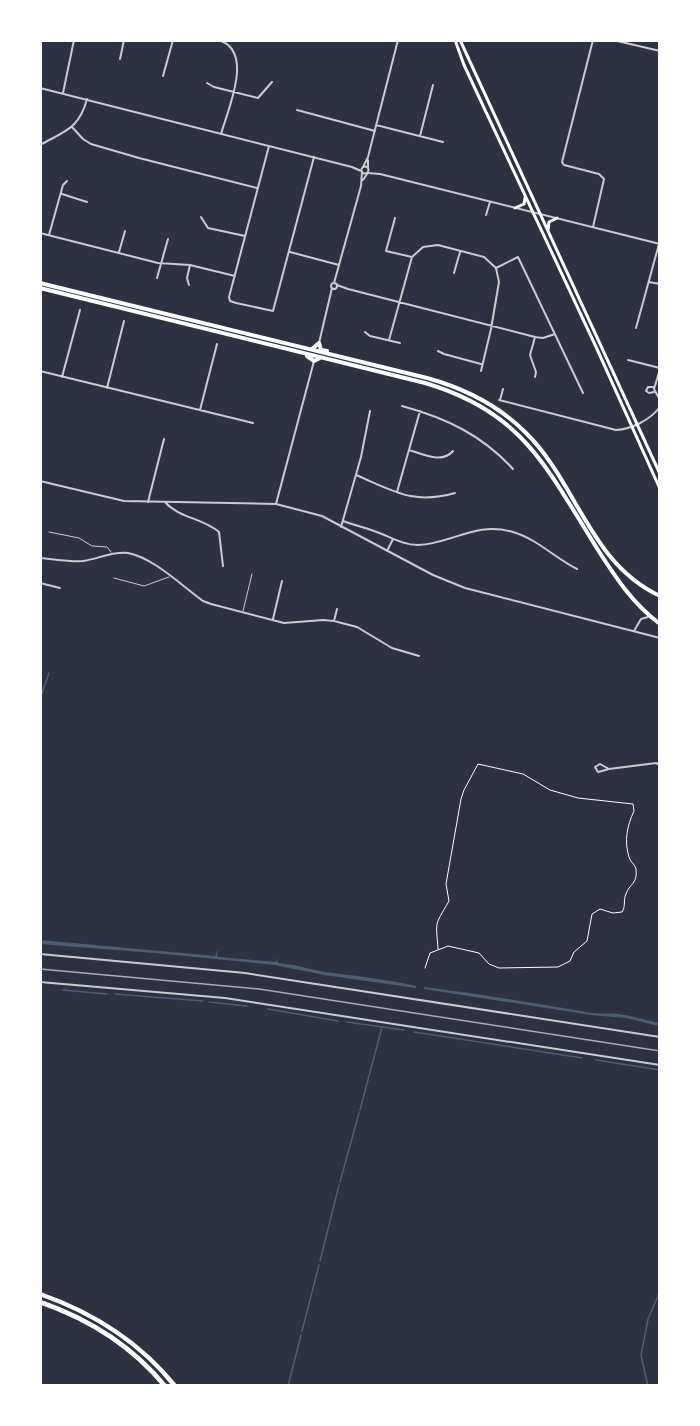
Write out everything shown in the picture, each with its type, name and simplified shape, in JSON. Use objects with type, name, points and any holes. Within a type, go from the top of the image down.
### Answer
[{"type":"highway","points":[[40,283],[452,386],[476,396],[502,413],[526,433],[542,452],[610,557],[627,575],[660,596]]},
{"type":"highway","points":[[40,288],[447,389],[473,401],[500,418],[534,451],[622,586],[660,624]]},
{"type":"highway","points":[[310,350],[319,343],[323,351],[357,359],[367,364]]},
{"type":"highway","points":[[268,344],[272,348],[311,357],[314,361],[321,357]]},
{"type":"highway","points":[[40,1294],[78,1309],[113,1328],[151,1359],[175,1386]]},
{"type":"highway","points":[[40,1302],[75,1316],[117,1340],[147,1365],[165,1386]]},
{"type":"main road","points":[[455,40],[464,65],[524,193],[660,474]]},
{"type":"main road","points":[[460,40],[635,425],[660,489]]},
{"type":"main road","points":[[515,208],[524,204],[524,193]]},
{"type":"main road","points":[[548,232],[549,222],[557,218]]},
{"type":"street","points":[[63,93],[74,40]]},
{"type":"street","points":[[120,59],[124,40]]},
{"type":"street","points":[[164,76],[173,40]]},
{"type":"street","points":[[218,40],[234,52],[238,66],[221,134]]},
{"type":"street","points":[[319,343],[361,183],[362,169],[368,157],[398,40]]},
{"type":"street","points":[[592,227],[604,182],[603,177],[562,165],[561,162],[593,40]]},
{"type":"street","points":[[613,40],[660,51]]},
{"type":"street","points":[[207,83],[232,93],[258,98],[272,82]]},
{"type":"street","points":[[420,136],[433,85]]},
{"type":"street","points":[[40,88],[659,244],[636,328]]},
{"type":"street","points":[[40,145],[72,127],[81,118],[87,99]]},
{"type":"street","points":[[297,110],[375,131]]},
{"type":"street","points":[[376,125],[443,142]]},
{"type":"street","points":[[72,127],[82,139],[92,144],[257,188]]},
{"type":"street","points":[[269,146],[244,237],[229,297],[230,301],[273,311],[314,157]]},
{"type":"street","points":[[361,183],[368,171],[368,157]]},
{"type":"street","points":[[362,169],[368,171]]},
{"type":"street","points":[[49,235],[63,185],[67,181]]},
{"type":"street","points":[[61,194],[87,202]]},
{"type":"street","points":[[486,215],[490,202]]},
{"type":"street","points":[[201,217],[208,228],[244,237]]},
{"type":"street","points":[[395,218],[387,251],[412,257]]},
{"type":"street","points":[[119,252],[125,231]]},
{"type":"street","points":[[40,232],[162,263],[190,265],[235,276]]},
{"type":"street","points":[[157,278],[168,239]]},
{"type":"street","points":[[389,340],[412,257],[423,247],[438,245],[483,257],[496,268],[499,282],[481,371]]},
{"type":"street","points":[[454,273],[460,251]]},
{"type":"street","points":[[289,252],[339,265]]},
{"type":"street","points":[[496,268],[518,257],[583,393]]},
{"type":"street","points":[[189,285],[187,278],[190,265]]},
{"type":"street","points":[[649,282],[660,284]]},
{"type":"street","points":[[335,286],[535,337],[543,338],[555,334]]},
{"type":"street","points":[[62,377],[80,310]]},
{"type":"street","points":[[107,388],[124,321]]},
{"type":"street","points":[[365,332],[370,336],[400,343]]},
{"type":"street","points":[[535,337],[530,355],[536,373],[535,377]]},
{"type":"street","points":[[200,410],[217,344]]},
{"type":"street","points":[[438,351],[482,364]]},
{"type":"street","points":[[628,360],[660,369],[654,387],[654,392],[660,400]]},
{"type":"street","points":[[276,504],[314,361]]},
{"type":"street","points":[[40,371],[253,423]]},
{"type":"street","points":[[654,387],[647,388],[646,391],[654,392]]},
{"type":"street","points":[[503,389],[500,400],[616,430],[635,425],[652,416],[660,406]]},
{"type":"street","points":[[402,406],[455,424],[473,434],[513,469]]},
{"type":"street","points":[[341,527],[356,476],[370,411]]},
{"type":"street","points":[[397,492],[420,411]]},
{"type":"street","points":[[148,502],[164,439]]},
{"type":"street","points":[[409,450],[441,458],[448,457],[453,452]]},
{"type":"street","points":[[356,476],[422,499],[455,493]]},
{"type":"street","points":[[40,482],[124,501],[276,504],[311,512],[433,575],[465,588],[660,638]]},
{"type":"street","points":[[165,502],[172,510],[206,522],[219,532],[223,567]]},
{"type":"street","points":[[343,521],[416,545],[432,543],[477,529],[500,529],[525,537],[577,569]]},
{"type":"street","points":[[387,551],[393,539]]},
{"type":"street","points":[[40,558],[81,561],[112,553],[137,555],[203,601],[294,623],[334,621],[357,627],[392,648],[419,656]]},
{"type":"street","points":[[273,619],[282,581]]},
{"type":"street","points":[[40,583],[60,588]]},
{"type":"street","points":[[334,621],[337,609]]},
{"type":"street","points":[[634,631],[644,618],[650,616]]},
{"type":"street","points":[[609,770],[656,763],[660,765]]},
{"type":"street","points":[[40,954],[245,973],[660,1037]]},
{"type":"street","points":[[40,982],[225,998],[660,1065]]},
{"type":"lane","points":[[49,532],[79,538],[92,546],[107,547],[112,553]]},
{"type":"lane","points":[[242,612],[252,573]]},
{"type":"lane","points":[[114,578],[144,586],[166,580],[170,576]]},
{"type":"path","points":[[425,968],[429,955],[447,946],[477,952],[496,968],[558,967],[570,961],[574,952],[585,945],[592,914],[600,909],[621,913],[625,905],[624,897],[627,890],[633,886],[636,871],[629,859],[626,839],[633,804],[578,798],[550,790],[523,774],[478,764],[463,793],[447,891],[448,903],[436,925],[438,949]]},
{"type":"water","points":[[40,940],[215,956],[218,949],[217,956],[219,957],[276,962],[277,958],[278,963],[395,982],[416,986],[416,988],[324,975],[275,965],[41,944]]},
{"type":"water","points":[[424,987],[592,1013],[619,1014],[659,1023],[659,1026],[626,1018],[591,1015],[424,989]]},
{"type":"waterway","points":[[40,699],[49,673]]},
{"type":"waterway","points":[[63,990],[107,994]]},
{"type":"waterway","points":[[115,994],[203,1001]]},
{"type":"waterway","points":[[209,1002],[247,1006]]},
{"type":"waterway","points":[[268,1009],[338,1021]]},
{"type":"waterway","points":[[347,1022],[404,1030]]},
{"type":"waterway","points":[[360,1110],[382,1027]]},
{"type":"waterway","points":[[414,1032],[582,1058]]},
{"type":"waterway","points":[[596,1060],[660,1070]]},
{"type":"waterway","points":[[340,1182],[359,1113]]},
{"type":"waterway","points":[[320,1261],[339,1185]]},
{"type":"waterway","points":[[302,1331],[319,1265]]},
{"type":"waterway","points":[[648,1386],[641,1355],[648,1319],[660,1291]]},
{"type":"waterway","points":[[288,1386],[301,1335]]},
{"type":"railway","points":[[40,969],[259,989],[660,1051]]}]
